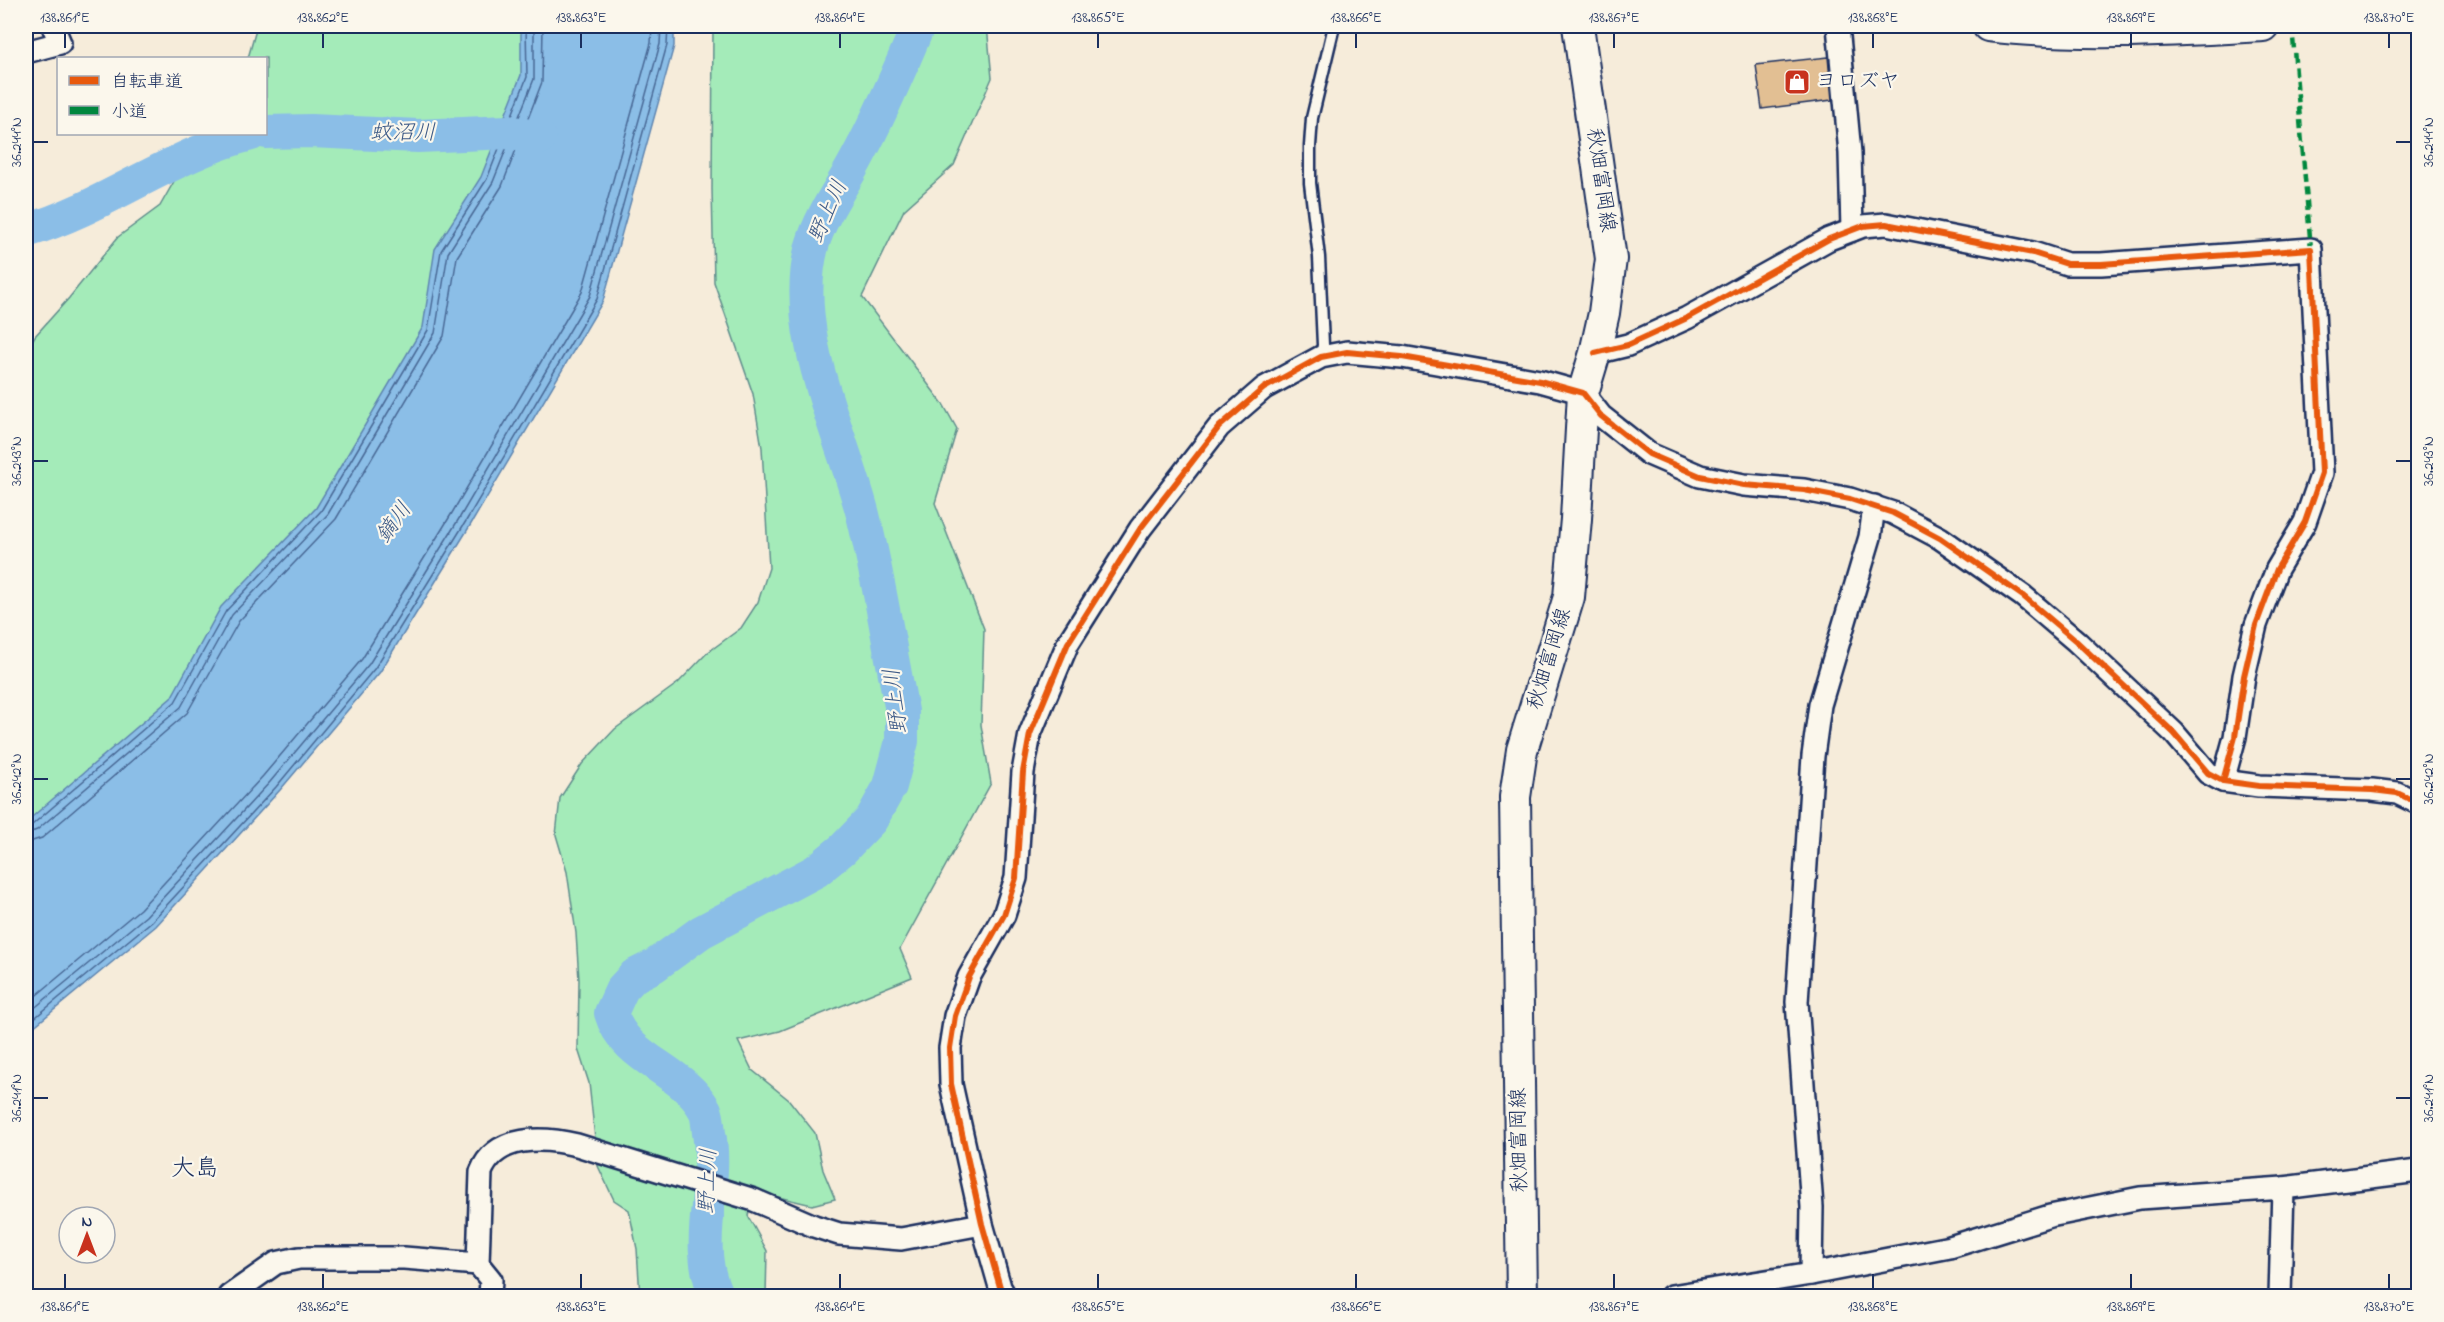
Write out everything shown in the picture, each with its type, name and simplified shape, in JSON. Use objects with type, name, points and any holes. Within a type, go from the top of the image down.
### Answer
[{"type":"main road","name":"秋畑富岡線","points":[[1522,1296],[1515,797],[1522,750],[1569,597],[1583,393],[1595,353],[1611,259],[1578,26]]},
{"type":"main road","points":[[1988,26],[2086,32],[2263,26]]},
{"type":"street","points":[[26,52],[60,43],[53,26]]},
{"type":"street","points":[[1838,26],[1850,153],[1852,230]]},
{"type":"street","points":[[1595,353],[1628,345],[1687,318],[1829,239],[1863,226],[1886,224],[2033,253],[2067,264],[2101,264],[2311,249],[2322,473],[2305,522],[2277,569],[2256,625],[2244,676],[2235,737],[2223,781]]},
{"type":"street","points":[[1005,1296],[1000,1287],[982,1224],[951,1084],[950,1048],[955,1016],[969,977],[1004,915],[1016,878],[1025,762],[1030,734],[1068,643],[1140,529],[1219,427],[1264,388],[1322,357],[1347,351],[1402,357],[1540,381],[1583,393],[1601,416],[1649,454],[1700,476],[1744,485],[1804,490],[1874,506],[1893,513],[1940,538],[2023,596],[2076,641],[2174,733],[2208,773],[2223,781],[2259,786],[2397,793],[2418,803]]},
{"type":"street","points":[[1811,1274],[1812,1208],[1797,1002],[1813,756],[1820,705],[1870,537],[1874,506]]},
{"type":"street","points":[[490,1296],[491,1280],[478,1264],[481,1172],[490,1156],[514,1143],[533,1140],[553,1140],[595,1151],[754,1200],[814,1226],[839,1234],[901,1239],[982,1224]]},
{"type":"street","points":[[1671,1296],[1811,1274],[1950,1247],[2050,1216],[2140,1198],[2283,1188],[2418,1171]]},
{"type":"street","points":[[2280,1296],[2283,1188]]},
{"type":"street","points":[[229,1296],[276,1263],[299,1258],[404,1258],[478,1264]]},
{"type":"lane","points":[[1322,357],[1319,256],[1310,183],[1310,146],[1312,118],[1335,26]]},
{"type":"green space","points":[[257,26],[613,26],[529,184],[26,969],[26,352],[35,336],[118,237],[160,206],[200,135],[267,135],[267,57],[248,57]]},
{"type":"green space","points":[[713,26],[987,26],[992,78],[954,165],[904,210],[862,297],[943,404],[957,429],[935,503],[984,629],[981,725],[991,783],[900,949],[912,977],[780,1031],[738,1041],[752,1070],[789,1100],[815,1133],[823,1170],[835,1199],[812,1205],[753,1191],[748,1216],[767,1251],[766,1296],[640,1296],[637,1249],[629,1210],[614,1200],[598,1166],[589,1083],[578,1049],[579,980],[576,933],[567,872],[556,835],[560,798],[582,764],[615,729],[678,683],[707,653],[741,628],[758,602],[769,568],[762,448],[753,394],[714,282]]},
{"type":"water","name":"鏑川","points":[[521,26],[674,26],[674,46],[603,301],[380,672],[280,790],[156,926],[26,1033],[26,822],[171,698],[221,607],[316,508],[423,327],[435,249],[481,177],[521,75]]},
{"type":"building","name":"ヨロズヤ","points":[[1828,57],[1832,100],[1762,109],[1756,65]]},
{"type":"waterway","name":"野上川","points":[[717,1296],[706,1257],[711,1153],[705,1110],[683,1084],[628,1042],[618,1029],[611,1013],[622,989],[634,976],[654,966],[701,932],[816,871],[843,849],[871,820],[890,786],[902,741],[902,711],[869,539],[812,347],[807,313],[807,279],[812,246],[820,224],[872,129],[918,26]]},
{"type":"waterway","name":"蚊沼川","points":[[267,132],[311,131],[418,136],[508,132],[540,138]]},
{"type":"waterway","name":"蚊沼川","points":[[26,231],[83,209],[193,154],[248,135]]},
{"type":"marked path","points":[[2292,26],[2311,249]]},
{"type":"cycle path","points":[[1595,353],[1628,345],[1687,318],[1829,239],[1863,226],[1886,224],[2033,253],[2067,264],[2101,264],[2311,249],[2322,473],[2305,522],[2277,569],[2256,625],[2244,676],[2235,737],[2223,781]]},
{"type":"cycle path","points":[[1005,1296],[1000,1287],[982,1224],[951,1084],[950,1048],[955,1016],[969,977],[1004,915],[1016,878],[1023,772],[1030,734],[1068,643],[1140,529],[1219,427],[1264,388],[1321,357],[1347,352],[1402,357],[1540,381],[1583,393],[1601,416],[1649,454],[1700,476],[1744,485],[1804,490],[1850,499],[1893,513],[1940,538],[2023,596],[2076,641],[2174,733],[2208,773],[2223,781],[2259,786],[2397,793],[2418,803]]},
{"type":"place","name":"ヨロズヤ","points":[[1797,82]]},
{"type":"district","name":"大島","points":[[195,1169]]}]
